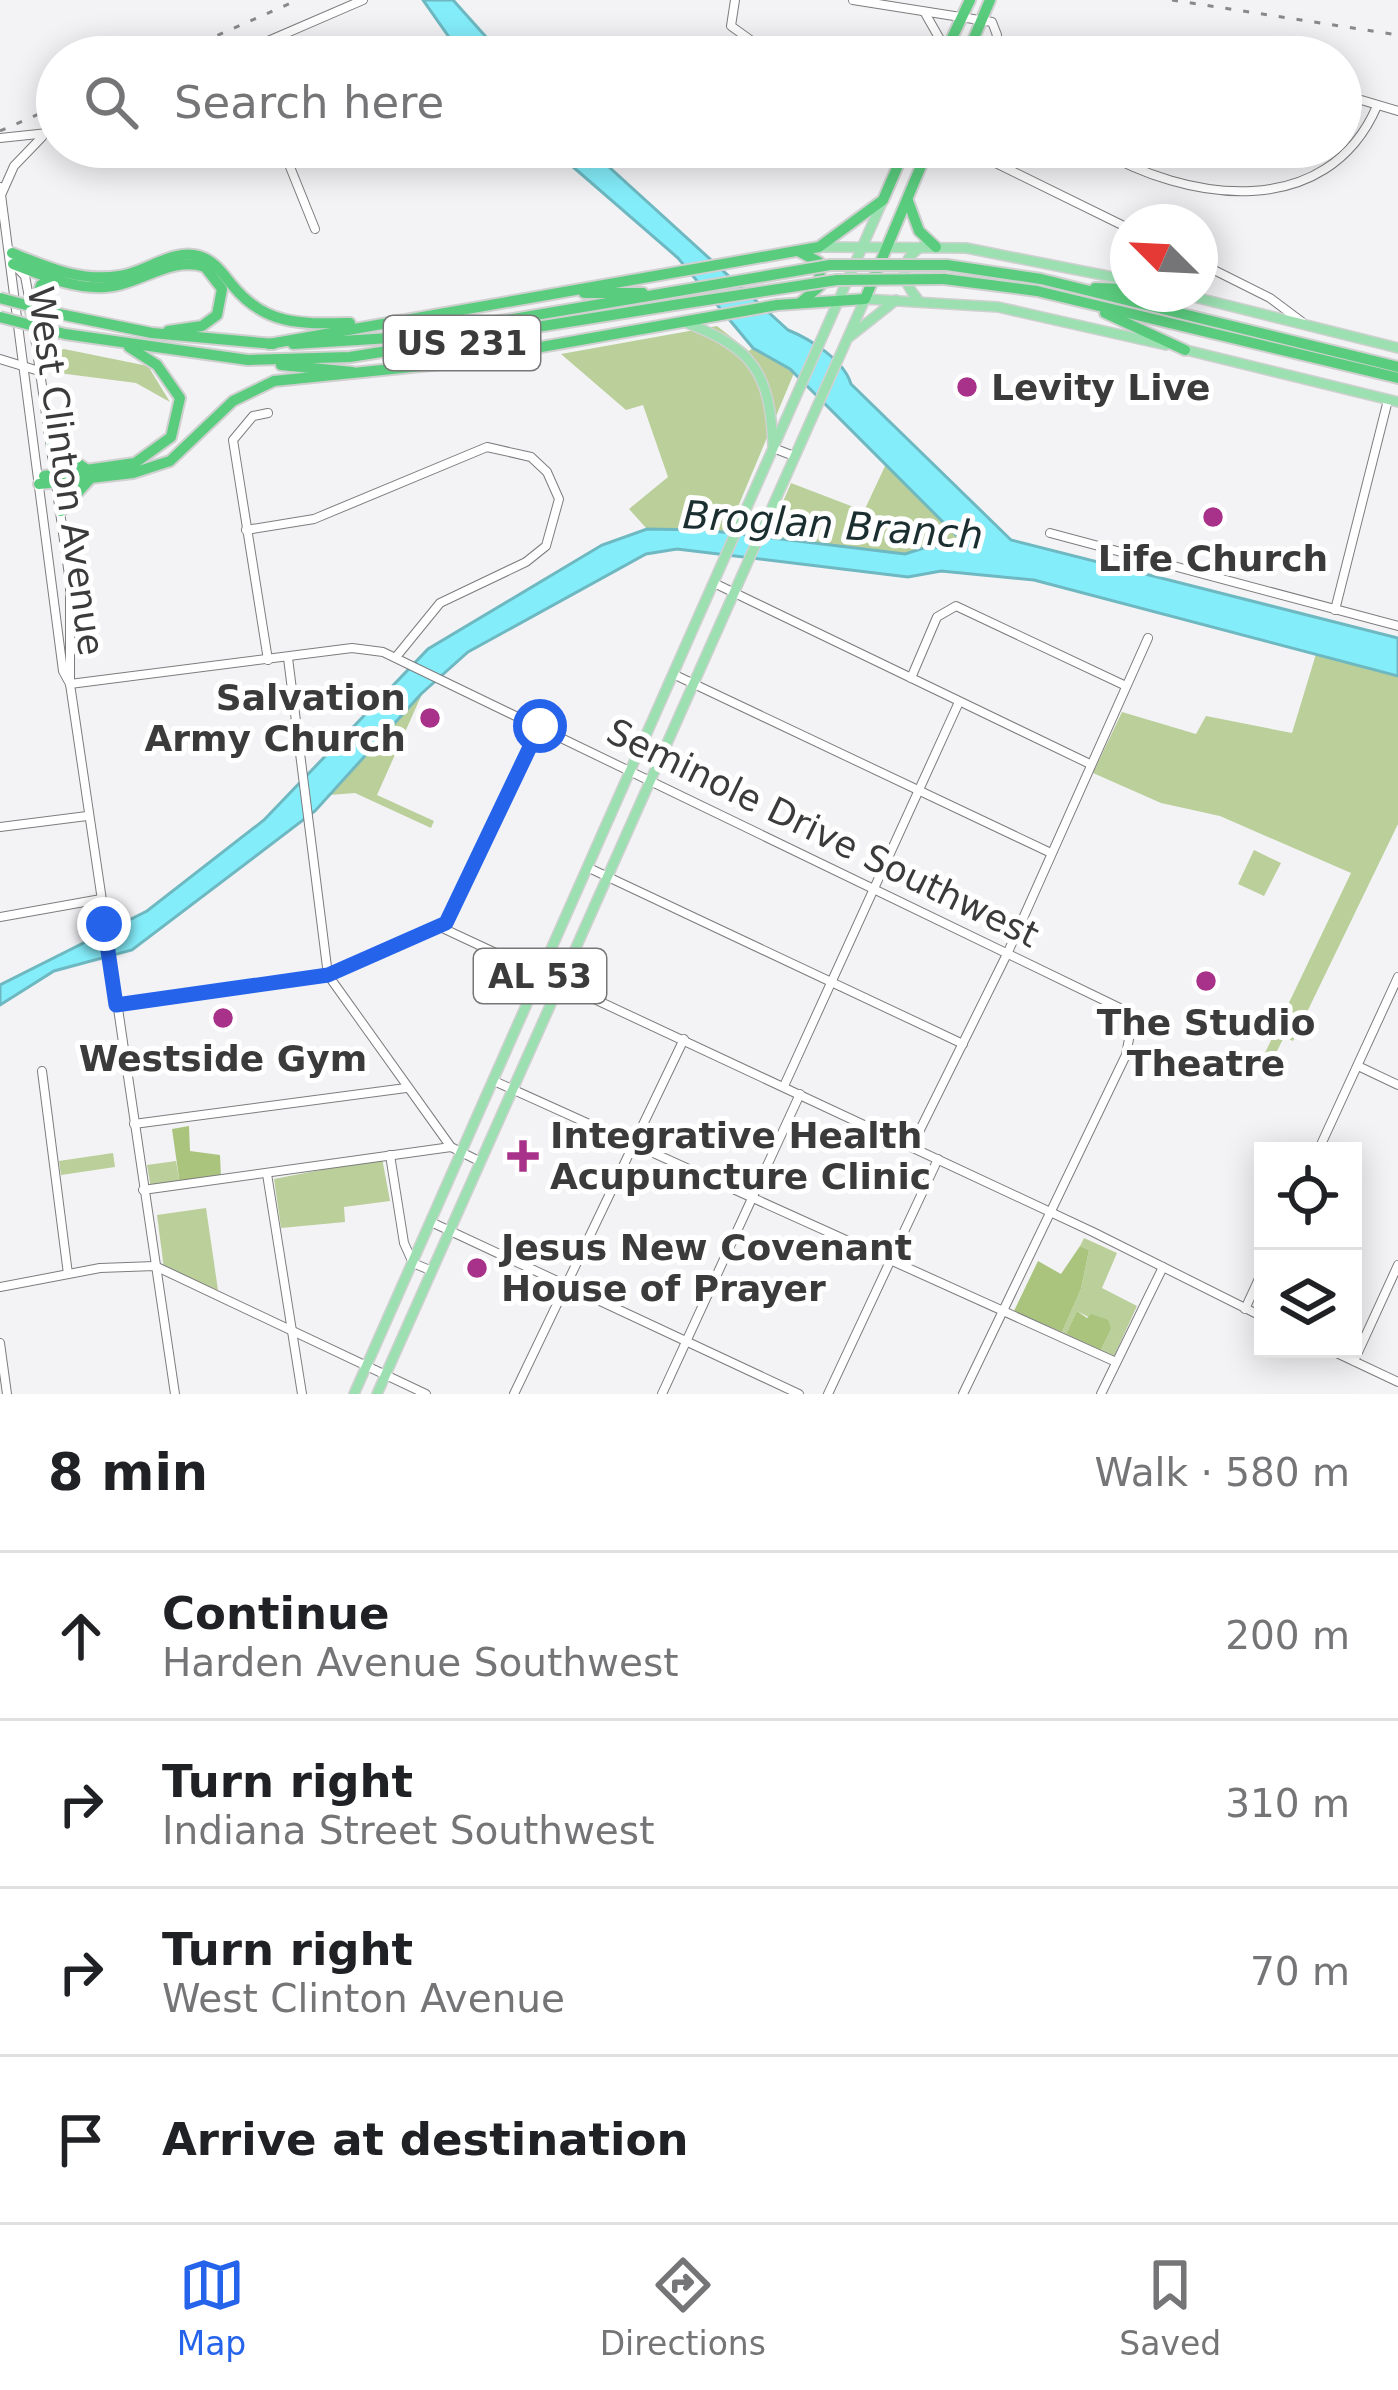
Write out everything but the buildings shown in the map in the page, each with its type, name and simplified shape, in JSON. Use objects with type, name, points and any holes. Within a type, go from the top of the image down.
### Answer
[{"type":"highway","points":[[953,36],[970,0]]},
{"type":"highway","points":[[974,36],[990,0]]},
{"type":"highway","points":[[268,344],[819,248],[883,200],[897,168]]},
{"type":"highway","points":[[38,481],[170,461],[233,401],[265,384],[378,374],[777,305],[865,298],[921,168]]},
{"type":"highway","points":[[908,201],[930,246]]},
{"type":"highway","points":[[796,250],[819,262],[822,271],[816,291],[799,304]]},
{"type":"highway","points":[[12,259],[93,278],[132,274],[177,255],[194,254],[215,265],[248,304],[275,320],[383,322]]},
{"type":"highway","points":[[12,259],[56,279],[113,286],[179,263],[200,264],[214,274],[222,295],[214,318],[198,327],[152,333]]},
{"type":"highway","name":"US 231","points":[[946,272],[1398,378]]},
{"type":"highway","name":"US 231","points":[[0,298],[152,333],[268,344],[406,337],[670,297],[946,272],[1071,286],[1398,367]]},
{"type":"highway","points":[[31,312],[41,285],[56,279]]},
{"type":"highway","points":[[1071,286],[1110,288]]},
{"type":"highway","points":[[554,294],[670,297]]},
{"type":"highway","name":"US 231","points":[[0,317],[127,345],[248,360],[421,350],[670,297]]},
{"type":"highway","points":[[1074,300],[1185,350]]},
{"type":"highway","points":[[61,511],[91,474],[148,458],[166,443],[178,422],[180,398],[172,383],[127,345]]},
{"type":"highway","points":[[248,360],[378,374]]},
{"type":"highway","points":[[52,446],[91,474]]},
{"type":"main road","points":[[863,246],[883,200]]},
{"type":"main road","points":[[819,248],[889,244],[1006,253],[1110,276]]},
{"type":"main road","name":"AL 53","points":[[354,1394],[863,246]]},
{"type":"main road","points":[[917,298],[906,287],[904,272],[911,254],[930,246]]},
{"type":"main road","points":[[845,340],[900,297]]},
{"type":"main road","points":[[845,340],[865,298],[1000,307],[1393,401]]},
{"type":"main road","points":[[1218,303],[1398,347]]},
{"type":"main road","points":[[684,322],[726,339],[749,357],[764,384],[773,448]]},
{"type":"main road","name":"AL 53","points":[[377,1394],[845,340]]},
{"type":"street","points":[[284,36],[363,0]]},
{"type":"street","points":[[735,0],[731,26],[745,36]]},
{"type":"street","points":[[853,0],[982,19],[997,27],[995,36]]},
{"type":"street","points":[[924,11],[936,36]]},
{"type":"street","points":[[1362,101],[1398,111]]},
{"type":"street","points":[[1362,140],[1377,106]]},
{"type":"street","points":[[0,138],[36,137]]},
{"type":"street","points":[[1,191],[14,166],[36,143]]},
{"type":"street","points":[[291,168],[316,229]]},
{"type":"street","points":[[1006,168],[1110,219]]},
{"type":"street","points":[[1140,168],[1192,185],[1284,188],[1333,168]]},
{"type":"street","name":"West Clinton Avenue","points":[[1,191],[63,671],[70,684]]},
{"type":"street","name":"West Clinton Avenue","points":[[12,259],[25,276],[52,446],[70,582],[70,684],[87,816],[175,1394]]},
{"type":"street","points":[[1218,272],[1270,298],[1304,323]]},
{"type":"street","points":[[1264,314],[1270,298]]},
{"type":"street","points":[[0,359],[39,370]]},
{"type":"street","points":[[1335,610],[1393,401]]},
{"type":"street","points":[[268,413],[253,416],[232,440],[268,660]]},
{"type":"street","points":[[246,530],[314,518],[487,447],[531,457],[547,472],[559,499],[546,546],[526,562],[440,603],[396,657]]},
{"type":"street","points":[[773,448],[794,456]]},
{"type":"street","points":[[1050,533],[1398,626]]},
{"type":"street","points":[[716,584],[1090,764]]},
{"type":"street","points":[[911,679],[937,616],[956,605],[1126,686]]},
{"type":"street","points":[[912,1146],[1008,952],[1148,638]]},
{"type":"street","name":"Seminole Drive Southwest","points":[[70,684],[352,648],[396,657],[1111,1002],[1130,1020],[1126,1055],[1050,1213]]},
{"type":"street","points":[[288,658],[328,975],[452,1147],[481,1162]]},
{"type":"street","points":[[676,675],[1051,853]]},
{"type":"street","points":[[784,1086],[959,702]]},
{"type":"street","points":[[116,1005],[328,975],[446,923],[540,726]]},
{"type":"street","points":[[0,827],[87,816]]},
{"type":"street","points":[[589,868],[963,1044]]},
{"type":"street","points":[[0,917],[101,899]]},
{"type":"street","points":[[438,926],[912,1146],[1254,1313]]},
{"type":"street","points":[[1322,1142],[1398,977]]},
{"type":"street","points":[[514,1394],[684,1039]]},
{"type":"street","points":[[1358,1066],[1398,1085]]},
{"type":"street","points":[[42,1071],[68,1274]]},
{"type":"street","points":[[494,1081],[1116,1363]]},
{"type":"street","points":[[134,1124],[406,1088]]},
{"type":"street","points":[[662,1394],[800,1094]]},
{"type":"street","points":[[143,1190],[452,1147]]},
{"type":"street","points":[[390,1155],[404,1243],[413,1263],[432,1270]]},
{"type":"street","points":[[828,1394],[938,1160]]},
{"type":"street","points":[[267,1174],[302,1394]]},
{"type":"street","points":[[963,1394],[1050,1213]]},
{"type":"street","points":[[431,1222],[799,1394]]},
{"type":"street","points":[[1354,1361],[1398,1265]]},
{"type":"street","points":[[0,1287],[68,1274],[155,1266],[426,1394]]},
{"type":"street","points":[[1101,1394],[1163,1267]]},
{"type":"street","points":[[1245,1309],[1254,1290]]},
{"type":"street","points":[[0,1343],[8,1394]]},
{"type":"street","points":[[1348,1358],[1398,1382]]},
{"type":"green space","points":[[717,326],[749,351],[753,348],[794,373],[727,533],[647,529],[629,509],[668,477],[643,405],[626,410],[561,354]]},
{"type":"green space","points":[[64,349],[148,366],[170,402],[136,383],[51,372],[49,354]]},
{"type":"green space","points":[[886,464],[969,547],[927,547],[905,555],[767,539],[791,483],[864,511]]},
{"type":"green space","points":[[1316,654],[1398,676],[1398,824],[1293,1041],[1284,1037],[1273,1059],[1264,1055],[1351,873],[1220,816],[1161,803],[1093,773],[1122,712],[1196,734],[1206,716],[1292,733]]},
{"type":"green space","points":[[422,694],[377,795],[434,821],[431,828],[355,793],[330,795]]},
{"type":"green space","points":[[1254,850],[1281,863],[1264,896],[1238,884]]},
{"type":"green space","points":[[189,1126],[190,1151],[220,1155],[221,1177],[180,1185],[172,1129]]},
{"type":"green space","points":[[113,1153],[115,1167],[61,1175],[59,1161]]},
{"type":"green space","points":[[382,1158],[390,1201],[344,1207],[345,1222],[281,1228],[274,1179]]},
{"type":"green space","points":[[176,1161],[180,1185],[151,1189],[147,1165]]},
{"type":"green space","points":[[206,1208],[218,1290],[164,1269],[157,1215]]},
{"type":"green space","points":[[1084,1238],[1117,1253],[1102,1288],[1137,1306],[1114,1356],[1101,1350],[1111,1329],[1077,1311],[1066,1334],[1062,1332],[1081,1289],[1089,1250],[1080,1246]]},
{"type":"green space","points":[[1080,1246],[1089,1250],[1081,1289],[1062,1332],[1014,1311],[1038,1261],[1061,1274]]},
{"type":"green space","points":[[1077,1311],[1087,1318],[1091,1314],[1108,1320],[1111,1329],[1101,1350],[1066,1334]]},
{"type":"water","points":[[423,0],[453,0],[485,36],[448,36]]},
{"type":"water","points":[[574,168],[610,168],[788,330],[834,359],[851,384],[1011,540],[1398,638],[1398,676],[1034,580],[941,571],[908,577],[677,549],[646,554],[468,652],[421,694],[315,811],[132,950],[54,971],[0,1005],[0,985],[147,911],[264,820],[428,649],[602,545],[647,529],[705,530],[905,554],[927,547],[968,547],[790,369],[753,348],[678,258]]},
{"type":"railway","points":[[216,36],[298,0]]},
{"type":"railway","points":[[1172,0],[1398,35]]},
{"type":"railway","points":[[0,131],[36,115]]},
{"type":"place","name":"Levity Live","points":[[967,387]]},
{"type":"place","name":"Life Church","points":[[1213,517]]},
{"type":"place","name":"Salvation Army Church","points":[[430,718]]},
{"type":"place","name":"The Studio Theatre","points":[[1206,981]]},
{"type":"place","name":"Westside Gym","points":[[223,1018]]},
{"type":"place","name":"Integrative Health Acupuncture Clinic","points":[[523,1156]]},
{"type":"place","name":"Jesus New Covenant House of Prayer","points":[[477,1268]]},
{"type":"route","points":[[104,924],[116,1005],[328,975],[446,923],[540,726]]},
{"type":"water label","name":"Broglan Branch","points":[[833,525]]}]
